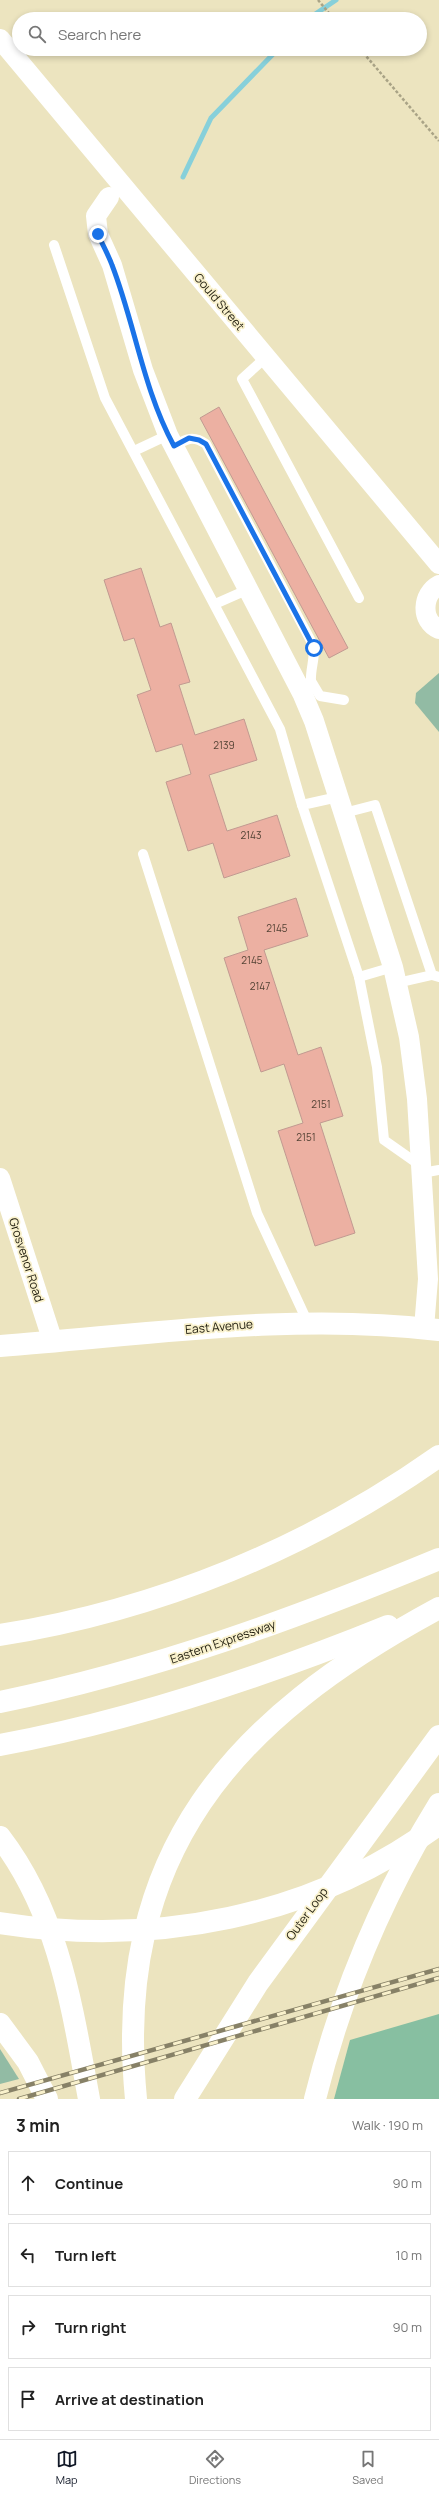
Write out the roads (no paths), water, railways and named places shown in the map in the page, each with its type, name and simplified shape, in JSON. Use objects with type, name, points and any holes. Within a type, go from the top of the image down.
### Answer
[{"type":"main road","name":"East Avenue","points":[[0,1346],[222,1327],[308,1323],[374,1324],[432,1329]]},
{"type":"main road","points":[[0,1634],[66,1622],[131,1605],[189,1586],[247,1564],[298,1540],[366,1504],[439,1456]]},
{"type":"main road","name":"Eastern Expressway","points":[[0,1702],[115,1676],[195,1652],[295,1617],[439,1559]]},
{"type":"main road","points":[[0,1745],[129,1716],[237,1683],[439,1607]]},
{"type":"main road","points":[[136,2099],[133,2025],[137,1966],[148,1917],[169,1860],[204,1797],[234,1759],[261,1730],[323,1680],[439,1607]]},
{"type":"main road","points":[[382,1812],[439,1726]]},
{"type":"main road","name":"Outer Loop","points":[[185,2099],[258,1983],[439,1736]]},
{"type":"main road","points":[[315,2099],[347,1991],[369,1935],[405,1860],[439,1804]]},
{"type":"main road","points":[[0,1923],[73,1931],[120,1932],[177,1928],[233,1918],[293,1901],[340,1882],[390,1856],[439,1824]]},
{"type":"main road","points":[[0,1837],[30,1883],[50,1926],[67,1983],[89,2099]]},
{"type":"main road","points":[[0,2024],[28,2062],[47,2099]]},
{"type":"street","name":"Gould Street","points":[[0,39],[12,53]]},
{"type":"street","name":"Gould Street","points":[[14,56],[265,358],[439,564]]},
{"type":"street","points":[[109,197],[96,216],[98,234],[112,265],[144,370],[171,441],[248,589],[305,685],[314,721],[395,975],[414,1068],[427,1170],[428,1279],[432,1329]]},
{"type":"street","points":[[439,585],[430,592],[425,607],[430,622],[439,629]]},
{"type":"street","name":"Grosvenor Road","points":[[0,1178],[53,1342]]},
{"type":"lane","points":[[54,245],[106,398],[280,729],[302,805],[359,976],[377,1067],[384,1140],[427,1170]]},
{"type":"lane","points":[[265,358],[242,379],[359,598]]},
{"type":"lane","points":[[134,451],[171,441],[189,438],[199,440],[206,444],[312,643],[315,654],[305,685],[320,696],[344,700]]},
{"type":"lane","points":[[215,604],[248,589]]},
{"type":"lane","points":[[302,805],[375,805],[436,976],[359,976]]},
{"type":"lane","points":[[143,854],[257,1213],[308,1323]]},
{"type":"waterway","points":[[318,12],[336,0]]},
{"type":"waterway","points":[[183,177],[211,118],[271,56]]},
{"type":"railway","points":[[0,2093],[439,1969]]},
{"type":"railway","points":[[19,2099],[439,1978]]}]
